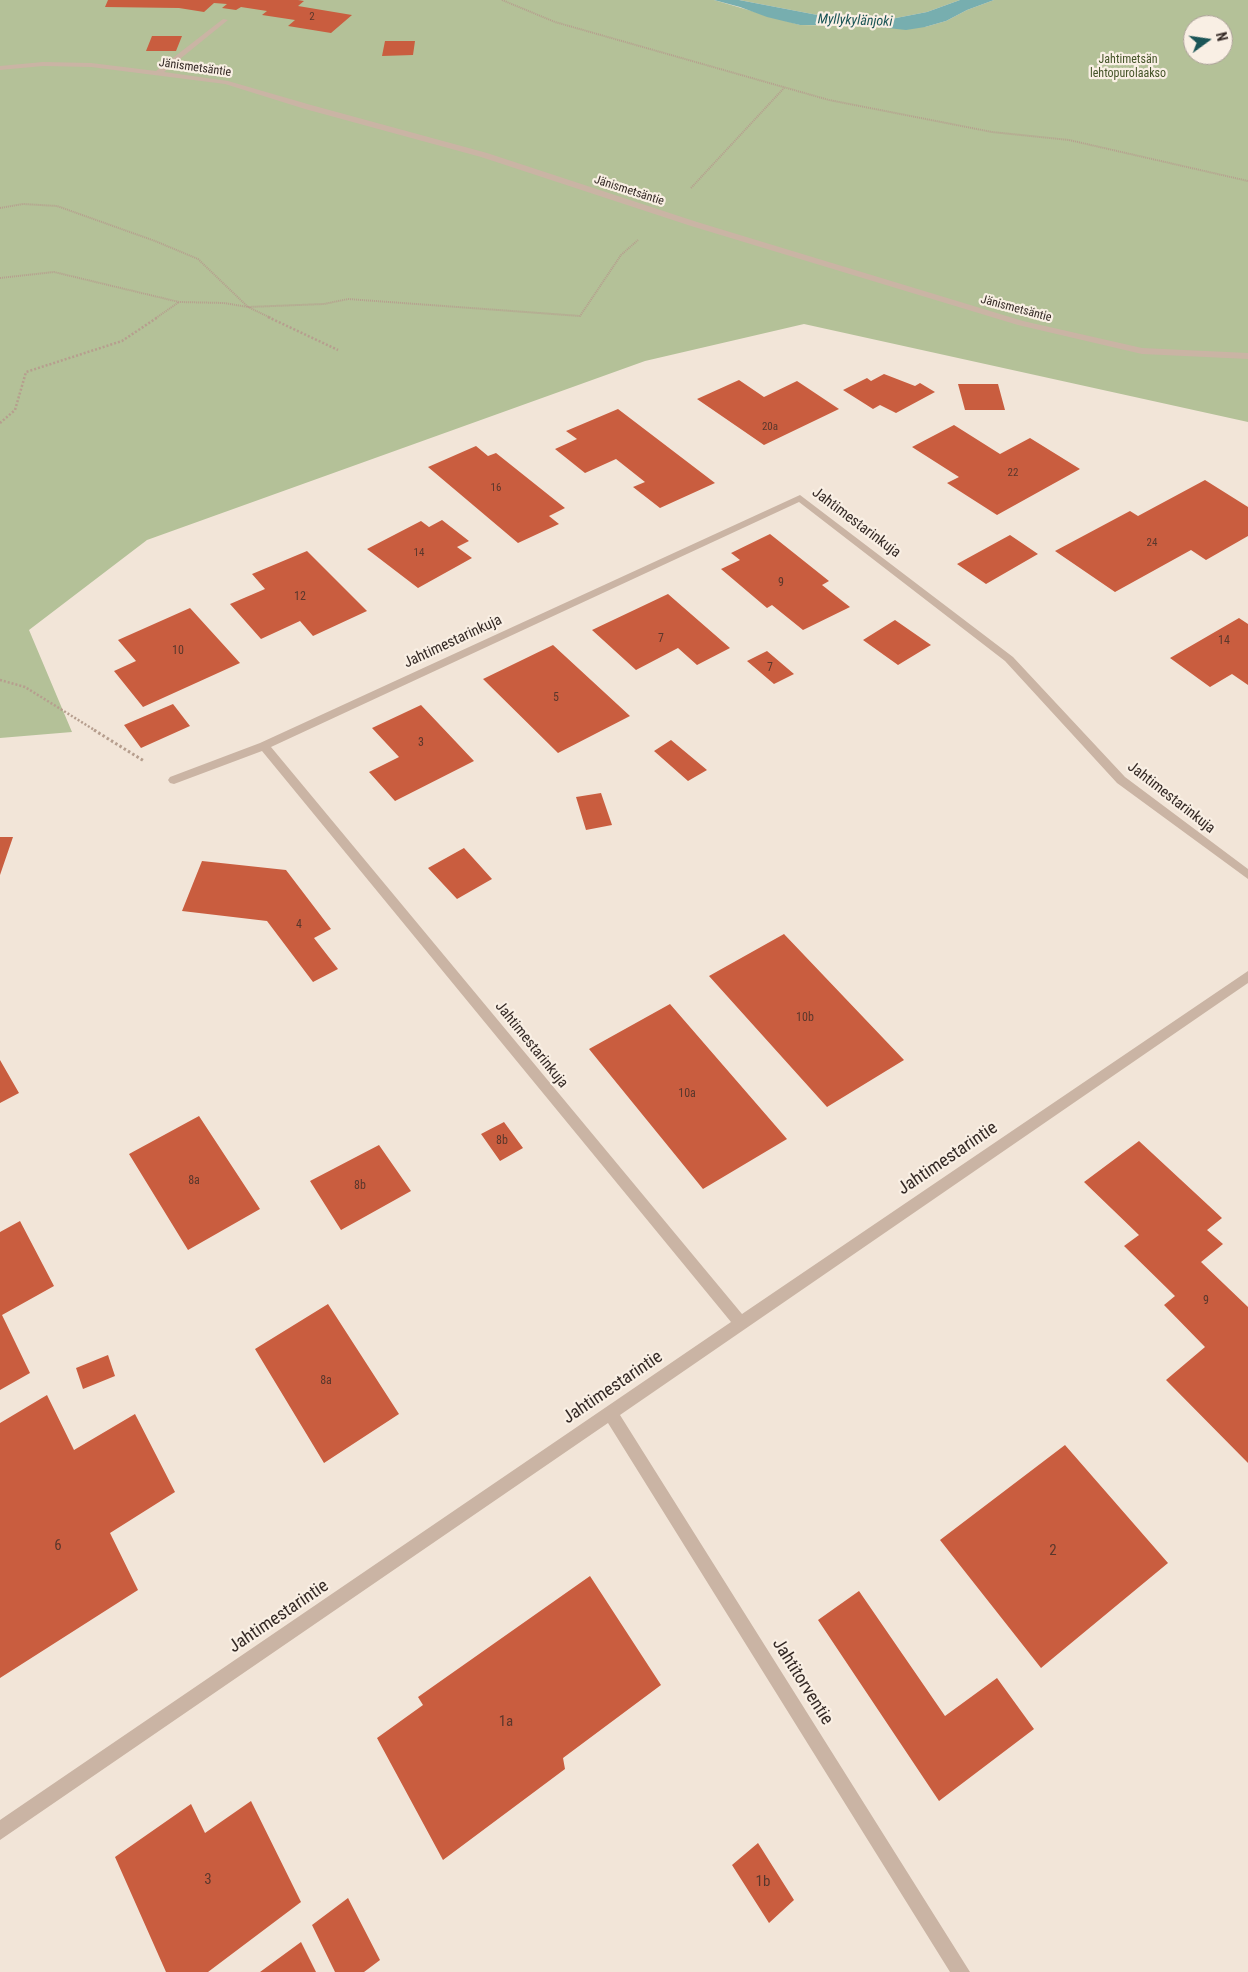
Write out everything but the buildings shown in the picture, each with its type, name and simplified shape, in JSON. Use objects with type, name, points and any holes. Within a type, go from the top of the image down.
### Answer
[{"type":"street","points":[[157,74],[225,20]]},
{"type":"street","name":"Jänismetsäntie","points":[[0,68],[43,64],[72,65],[226,82],[308,107],[484,155],[666,215],[1030,325],[1142,351],[1248,356]]},
{"type":"street","name":"Jahtimestarinkuja","points":[[741,1324],[264,746],[800,498],[1009,659],[1121,780],[1248,875]]},
{"type":"street","points":[[174,780],[264,746]]},
{"type":"street","name":"Jahtimestarintie","points":[[0,1830],[1248,976]]},
{"type":"street","name":"Jahtitorventie","points":[[610,1413],[961,1972]]},
{"type":"path","points":[[502,0],[555,22],[829,100],[992,132],[1069,140],[1248,181]]},
{"type":"path","points":[[0,278],[54,272],[179,302],[224,303],[248,307],[324,304],[348,299],[580,316],[621,255],[666,215],[784,88]]},
{"type":"path","points":[[0,208],[24,204],[57,206],[155,241],[198,259],[248,307],[338,350]]},
{"type":"path","points":[[0,424],[15,410],[26,372],[122,341],[179,302]]},
{"type":"path","points":[[0,680],[25,687],[174,780]]},
{"type":"green space","name":"Jahtimetsän lehtopurolaakso","points":[[0,0],[714,0],[800,25],[925,27],[946,21],[967,10],[994,0],[1248,0],[1248,422],[804,324],[645,361],[147,540],[29,630],[72,732],[0,738]]},
{"type":"green space","points":[[739,0],[960,0],[927,12],[891,19],[860,20],[828,17]]},
{"type":"water","name":"Myllykylänjoki","points":[[714,0],[739,0],[828,17],[860,20],[891,19],[927,12],[960,0],[994,0],[967,10],[946,21],[906,30],[860,25],[800,25],[767,17]]}]
